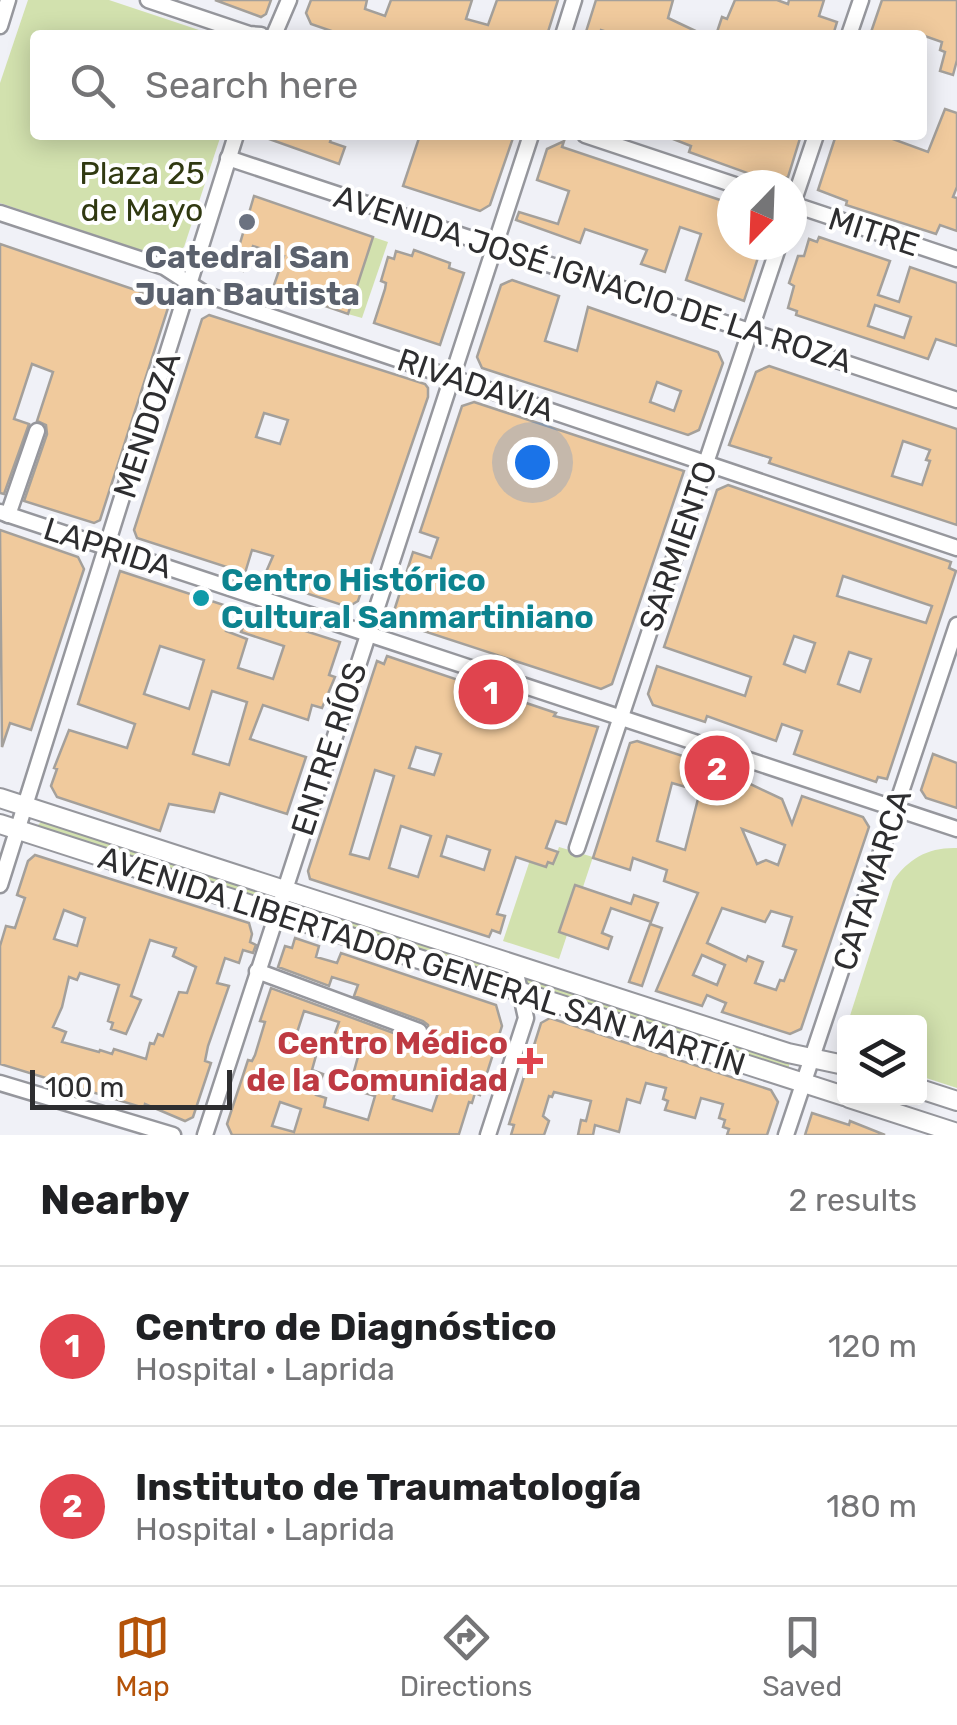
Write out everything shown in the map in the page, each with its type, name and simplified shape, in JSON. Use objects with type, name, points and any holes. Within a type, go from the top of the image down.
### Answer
[{"type":"main road","name":"AVENIDA LIBERTADOR GENERAL SAN MARTÍN","points":[[0,798],[837,1063]]},
{"type":"main road","name":"AVENIDA LIBERTADOR GENERAL SAN MARTÍN","points":[[9,827],[837,1094]]},
{"type":"main road","points":[[927,1091],[957,1101]]},
{"type":"main road","name":"AVENIDA LIBERTADOR GENERAL SAN MARTÍN","points":[[871,1105],[957,1133]]},
{"type":"street","points":[[0,26],[8,0]]},
{"type":"street","points":[[148,0],[236,30]]},
{"type":"street","points":[[276,30],[289,0]]},
{"type":"street","points":[[565,30],[574,0]]},
{"type":"street","points":[[851,30],[861,0]]},
{"type":"street","name":"MENDOZA","points":[[0,885],[9,827],[26,806],[234,140]]},
{"type":"street","name":"ENTRE RÍOS","points":[[205,1135],[529,140]]},
{"type":"street","points":[[599,140],[717,179]]},
{"type":"street","points":[[804,170],[814,140]]},
{"type":"street","name":"AVENIDA JOSÉ IGNACIO DE LA ROZA","points":[[228,158],[957,400]]},
{"type":"street","name":"MITRE","points":[[807,210],[957,260]]},
{"type":"street","name":"RIVADAVIA","points":[[0,212],[164,268],[207,296],[957,548]]},
{"type":"street","name":"SARMIENTO","points":[[577,848],[774,260]]},
{"type":"street","points":[[4,513],[37,431]]},
{"type":"street","name":"LAPRIDA","points":[[4,513],[957,829]]},
{"type":"street","name":"CATAMARCA","points":[[786,1135],[957,625]]},
{"type":"street","points":[[488,1135],[526,1018],[514,964]]},
{"type":"street","points":[[257,971],[419,1031]]},
{"type":"street","points":[[0,1083],[173,1135]]},
{"type":"green space","name":"Plaza 25 de Mayo","points":[[28,0],[109,0],[199,30],[30,30],[30,140],[219,140],[184,247],[160,257],[0,203],[0,83]]},
{"type":"green space","points":[[373,237],[388,242],[362,318],[348,314]]},
{"type":"green space","points":[[43,820],[263,891],[264,896],[260,900],[39,829]]},
{"type":"green space","points":[[559,847],[593,857],[583,887],[575,885],[559,931],[567,935],[559,959],[503,941],[531,857],[553,864]]},
{"type":"green space","points":[[957,848],[957,1088],[927,1078],[927,1015],[850,1015],[893,881],[906,866],[937,849]]},
{"type":"green space","points":[[295,901],[507,970],[508,976],[504,979],[292,911]]},
{"type":"green space","points":[[527,978],[789,1061],[789,1067],[526,986]]},
{"type":"building","points":[[215,0],[271,0],[261,17]]},
{"type":"building","points":[[311,0],[367,0],[365,9],[385,16],[391,0],[472,0],[466,19],[488,25],[497,0],[558,0],[549,30],[328,30],[311,24],[306,13]]},
{"type":"building","points":[[596,0],[673,0],[668,18],[693,30],[601,30],[587,30]]},
{"type":"building","points":[[735,0],[777,0],[788,4],[789,0],[824,0],[819,16],[837,22],[835,30],[718,30],[722,17],[727,19]]},
{"type":"building","points":[[882,0],[957,0],[957,60],[953,75],[940,71],[945,52],[940,50],[942,42],[927,37],[927,30],[872,30]]},
{"type":"building","points":[[945,109],[957,113],[957,187],[953,197],[957,198],[957,231],[940,225],[936,234],[846,205],[847,201],[818,190],[834,140],[896,140],[928,152]]},
{"type":"building","points":[[272,140],[331,140],[345,147],[339,164]]},
{"type":"building","points":[[418,140],[512,140],[490,205],[480,211],[403,186]]},
{"type":"building","points":[[676,140],[799,140],[790,170],[739,170],[689,152],[691,146]]},
{"type":"building","points":[[564,141],[562,147],[717,199],[717,260],[757,260],[744,301],[686,280],[701,234],[680,227],[665,272],[641,264],[647,250],[585,229],[580,243],[516,220],[519,212],[558,224],[569,191],[537,180],[547,149]]},
{"type":"building","points":[[254,196],[373,237],[348,314],[273,288],[284,256],[253,246],[243,271],[233,267]]},
{"type":"building","points":[[819,237],[890,261],[878,295],[899,302],[910,267],[957,283],[957,346],[936,339],[928,359],[796,315],[797,311],[788,308],[794,286],[789,283],[797,260],[807,260],[809,239],[817,242]],"holes":[[[875,305],[911,317],[904,338],[868,326]]]},
{"type":"building","points":[[0,244],[165,300],[168,308],[100,520],[94,523],[24,501],[47,434],[46,425],[37,421],[53,372],[32,364],[14,419],[29,424],[4,494],[0,493]]},
{"type":"building","points":[[414,250],[450,263],[449,268],[464,273],[440,345],[374,323],[385,289],[386,283],[381,281],[388,257],[394,259],[396,251],[412,256]]},
{"type":"building","points":[[512,280],[559,296],[545,341],[577,351],[588,307],[718,352],[723,363],[699,430],[688,435],[482,368],[477,357],[501,285]],"holes":[[[657,382],[681,391],[674,411],[650,402]]]},
{"type":"building","points":[[209,315],[428,388],[358,601],[348,607],[263,579],[273,556],[252,550],[245,573],[137,538],[134,530],[202,319]],"holes":[[[264,413],[288,420],[280,444],[256,437]]]},
{"type":"building","points":[[769,366],[957,429],[957,525],[769,463],[771,458],[729,445],[756,372]],"holes":[[[903,441],[930,450],[922,485],[892,476]]]},
{"type":"building","points":[[474,402],[684,471],[612,684],[601,689],[396,622],[393,614],[413,552],[431,558],[438,538],[420,532],[462,406]]},
{"type":"building","points":[[728,485],[951,562],[949,568],[956,571],[887,779],[878,777],[876,782],[794,754],[802,731],[782,724],[776,741],[707,716],[705,722],[653,705],[648,694],[657,666],[745,696],[751,677],[664,647],[717,490]],"holes":[[[843,576],[932,606],[926,623],[837,596]],[[794,636],[815,643],[805,672],[784,664]],[[849,652],[871,659],[860,692],[838,684]]]},
{"type":"building","points":[[0,530],[78,557],[84,569],[31,730],[10,723],[2,747]]},
{"type":"building","points":[[120,571],[233,608],[226,631],[247,639],[238,668],[273,679],[284,646],[241,632],[249,613],[340,642],[329,675],[335,677],[322,708],[312,705],[308,720],[263,705],[250,739],[306,757],[287,814],[220,793],[214,812],[169,804],[160,831],[57,797],[51,786],[57,769],[54,768],[69,730],[127,748],[135,724],[78,704]],"holes":[[[160,646],[204,660],[189,709],[144,694]],[[212,691],[247,702],[229,765],[193,754]]]},
{"type":"building","points":[[387,656],[556,713],[554,716],[598,727],[566,824],[556,821],[546,848],[558,852],[553,864],[548,862],[546,867],[516,857],[497,914],[505,916],[500,933],[492,930],[489,937],[310,879],[308,871],[377,661],[384,664]],"holes":[[[416,747],[441,754],[434,775],[409,768]],[[375,770],[394,776],[369,859],[350,854]],[[401,826],[431,836],[418,877],[389,868]],[[447,836],[490,850],[484,870],[441,856]]]},
{"type":"building","points":[[637,741],[750,779],[748,783],[782,799],[792,824],[802,796],[863,817],[869,827],[801,1029],[790,1034],[722,1012],[726,1003],[707,995],[702,1006],[656,991],[698,893],[664,881],[667,870],[633,858],[630,870],[593,858],[630,743]],"holes":[[[672,783],[700,791],[685,850],[657,841]],[[742,829],[785,845],[778,865],[766,860],[757,864]],[[722,908],[765,922],[771,911],[792,917],[783,946],[796,950],[784,981],[780,980],[776,990],[755,983],[763,962],[748,956],[746,961],[707,943]],[[702,955],[725,965],[717,985],[693,975]]]},
{"type":"building","points":[[933,754],[957,763],[957,808],[926,798],[921,790]]},
{"type":"building","points":[[35,855],[249,923],[250,942],[256,945],[253,953],[243,950],[239,963],[225,958],[217,983],[229,986],[208,1046],[205,1061],[211,1063],[193,1117],[185,1121],[145,1104],[144,1108],[0,1064],[0,946],[6,926],[15,928],[25,898],[17,895],[28,861]],"holes":[[[64,910],[85,918],[77,946],[54,939]],[[150,940],[176,948],[173,956],[196,967],[187,993],[179,992],[163,1036],[158,1034],[154,1044],[150,1043],[146,1059],[114,1049],[112,1054],[62,1042],[66,1032],[53,1027],[69,977],[77,980],[80,973],[119,985],[108,1021],[113,1023],[111,1029],[126,1034],[141,1000],[131,996]]]},
{"type":"building","points":[[575,885],[631,904],[634,895],[658,903],[651,922],[611,908],[602,933],[612,937],[608,949],[559,932]]},
{"type":"building","points":[[650,924],[662,928],[642,986],[629,982]]},
{"type":"building","points":[[295,938],[319,946],[316,957],[337,963],[341,953],[496,1005],[502,1026],[480,1095],[475,1093],[472,1103],[469,1102],[459,1134],[232,1135],[227,1124],[248,1060],[252,1061],[255,1055],[265,1022],[260,1021],[271,988],[415,1041],[425,1040],[429,1034],[423,1021],[354,996],[358,985],[332,977],[329,986],[278,967],[285,946],[292,948]],"holes":[[[304,1011],[339,1022],[331,1044],[359,1053],[351,1082],[363,1086],[361,1092],[375,1096],[368,1120],[324,1107],[326,1098],[316,1095],[323,1074],[312,1070],[317,1052],[293,1045]],[[401,1076],[439,1090],[432,1111],[393,1099]],[[280,1102],[301,1109],[294,1132],[272,1126]]]},
{"type":"building","points":[[550,1018],[771,1090],[778,1102],[767,1135],[727,1135],[725,1120],[719,1118],[723,1104],[701,1098],[695,1118],[665,1110],[666,1088],[646,1083],[640,1103],[627,1099],[619,1132],[595,1125],[593,1135],[578,1135],[591,1101],[554,1092],[543,1116],[549,1121],[544,1135],[511,1135],[514,1125],[509,1124],[541,1023]]},
{"type":"building","points":[[812,1113],[849,1125],[850,1121],[885,1135],[805,1135]]},
{"type":"place","name":"Catedral San Juan Bautista","points":[[247,222]]},
{"type":"place","name":"Centro Histórico Cultural Sanmartiniano","points":[[201,598]]},
{"type":"place","name":"Centro de Diagnóstico","points":[[491,692]]},
{"type":"place","name":"Instituto de Traumatología","points":[[717,768]]},
{"type":"place","name":"Centro Médico de la Comunidad","points":[[530,1061]]}]
